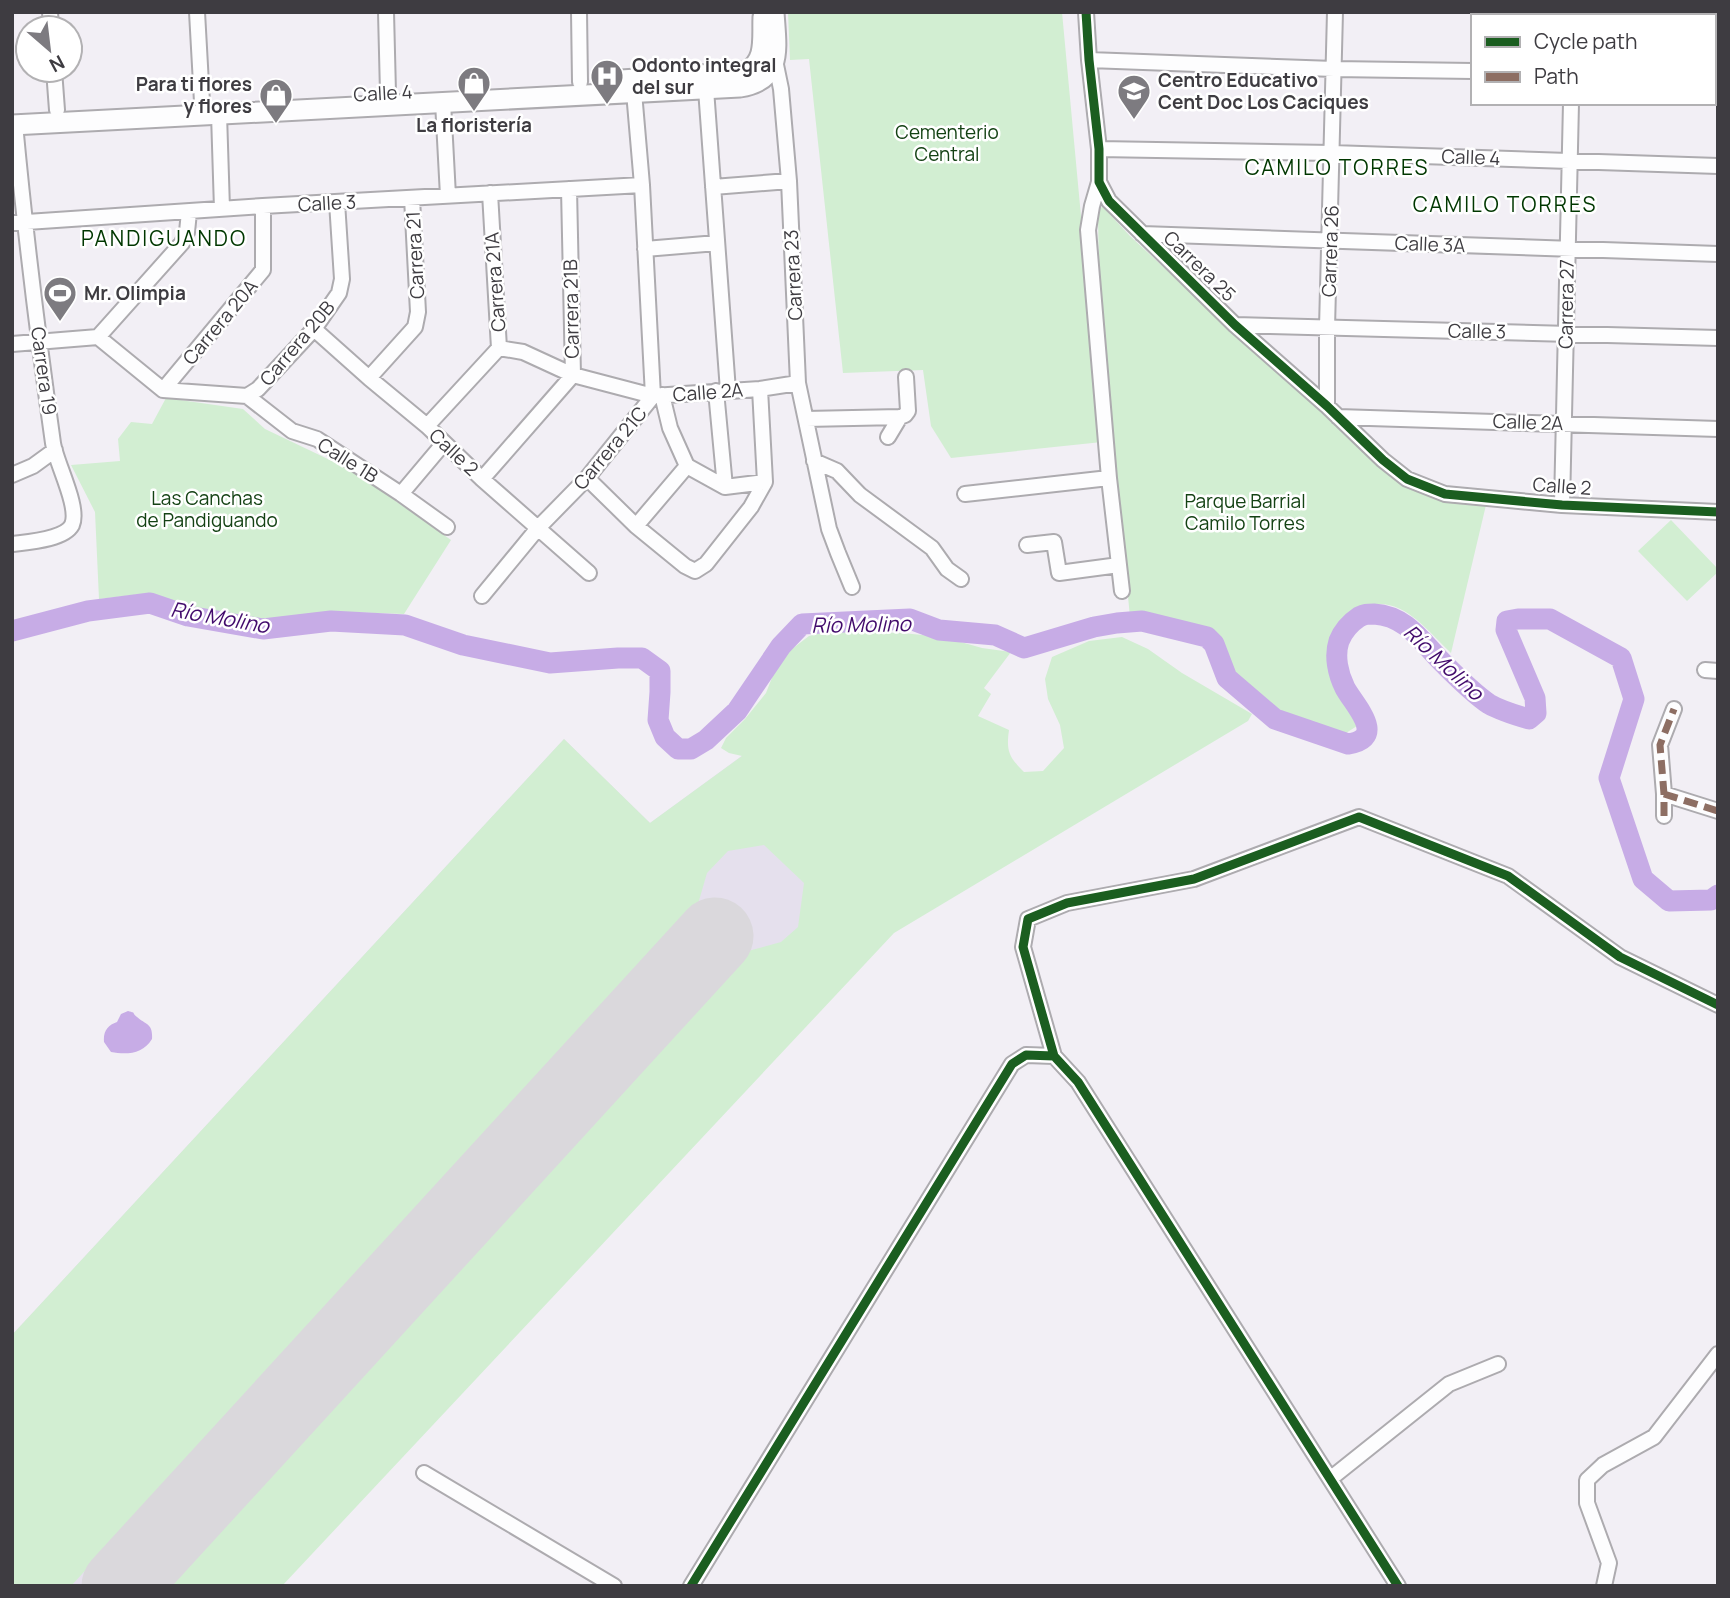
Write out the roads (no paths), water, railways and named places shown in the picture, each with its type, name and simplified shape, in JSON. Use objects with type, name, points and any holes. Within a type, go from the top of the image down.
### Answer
[{"type":"main road","points":[[763,12],[761,57],[752,77],[761,81],[775,60]]},
{"type":"main road","name":"Carrera 23","points":[[774,12],[775,60]]},
{"type":"main road","name":"Calle 4","points":[[13,121],[57,110],[143,112],[219,114],[740,88],[752,77],[746,72],[202,103],[143,112],[13,121]]},
{"type":"main road","points":[[516,99],[544,84]]},
{"type":"street","points":[[197,12],[202,103]]},
{"type":"street","points":[[386,12],[388,93]]},
{"type":"street","points":[[579,12],[580,82]]},
{"type":"street","name":"Carrera 26","points":[[1333,412],[1327,328],[1335,12]]},
{"type":"street","points":[[1085,14],[1099,182],[1088,230],[1122,591]]},
{"type":"street","name":"Carrera 23","points":[[775,60],[781,89],[789,181],[798,383],[830,528],[852,587]]},
{"type":"street","points":[[1089,60],[1471,71]]},
{"type":"street","points":[[752,77],[781,89]]},
{"type":"street","points":[[55,84],[57,110]]},
{"type":"street","points":[[706,89],[717,243],[725,487]]},
{"type":"street","name":"Carrera 21C","points":[[482,596],[538,528],[587,478],[657,396],[634,92]]},
{"type":"street","points":[[443,102],[448,196]]},
{"type":"street","name":"Carrera 27","points":[[1562,505],[1571,105]]},
{"type":"street","points":[[219,114],[222,209]]},
{"type":"street","name":"Carrera 19","points":[[12,544],[60,535],[72,525],[73,515],[55,450],[18,222],[13,121]]},
{"type":"street","name":"Calle 4","points":[[1098,149],[1332,153],[1718,166]]},
{"type":"street","points":[[713,187],[789,181]]},
{"type":"street","name":"Carrera 25","points":[[1099,182],[1109,201],[1235,325],[1407,479]]},
{"type":"street","name":"Calle 3","points":[[18,222],[642,185]]},
{"type":"street","name":"Carrera 21B","points":[[482,479],[573,375],[569,189]]},
{"type":"street","name":"Carrera 21A","points":[[427,426],[499,348],[489,193]]},
{"type":"street","name":"Carrera 21","points":[[369,378],[415,327],[418,312],[412,198]]},
{"type":"street","name":"Carrera 20B","points":[[247,396],[258,389],[314,329],[339,293],[342,279],[337,202]]},
{"type":"street","name":"Carrera 20A","points":[[163,390],[263,270],[263,206]]},
{"type":"street","points":[[12,344],[98,337],[182,243],[187,232],[189,212]]},
{"type":"street","name":"Calle 3A","points":[[1142,234],[1718,254]]},
{"type":"street","points":[[645,248],[717,243]]},
{"type":"street","name":"Calle 3","points":[[1235,325],[1718,338]]},
{"type":"street","name":"Calle 2","points":[[314,329],[427,426],[482,479],[589,573]]},
{"type":"street","points":[[98,337],[163,390],[247,396]]},
{"type":"street","name":"Calle 2A","points":[[499,348],[523,352],[573,375],[657,396],[760,389],[798,383]]},
{"type":"street","points":[[806,419],[905,415],[908,411],[905,377]]},
{"type":"street","points":[[587,478],[636,526],[695,571],[706,564],[751,506],[765,482],[760,389]]},
{"type":"street","name":"Calle 1B","points":[[247,396],[292,431],[317,439],[447,527]]},
{"type":"street","points":[[657,396],[687,466],[725,487],[765,482]]},
{"type":"street","name":"Calle 2A","points":[[1333,412],[1718,429]]},
{"type":"street","points":[[888,437],[900,417]]},
{"type":"street","points":[[401,494],[444,443]]},
{"type":"street","points":[[12,475],[33,466],[55,450]]},
{"type":"street","points":[[814,461],[837,471],[860,495],[932,548],[947,569],[961,579]]},
{"type":"street","points":[[636,526],[687,466]]},
{"type":"street","points":[[965,494],[1110,478]]},
{"type":"street","name":"Calle 2","points":[[1407,479],[1445,494],[1562,505],[1718,512]]},
{"type":"street","points":[[1027,545],[1054,542],[1059,573],[1119,565]]},
{"type":"street","points":[[1664,816],[1660,745],[1674,709]]},
{"type":"street","points":[[1664,794],[1718,811]]},
{"type":"street","points":[[1398,1586],[1078,1082],[1054,1056],[1023,947],[1028,919],[1067,902],[1194,879],[1359,817],[1508,876],[1620,957],[1718,1005]]},
{"type":"street","points":[[691,1586],[1012,1064],[1026,1055],[1054,1056]]},
{"type":"street","points":[[1604,1586],[1609,1563],[1587,1503],[1587,1480],[1603,1465],[1654,1437],[1718,1354]]},
{"type":"street","points":[[1330,1479],[1449,1384],[1498,1364]]},
{"type":"street","points":[[424,1472],[614,1586]]},
{"type":"waterway","name":"Río Molino","points":[[12,631],[88,611],[150,603],[188,616],[263,629],[331,621],[405,625],[463,645],[550,663],[642,658],[660,671],[658,720],[665,737],[678,749],[691,749],[706,740],[737,711],[781,646],[802,624],[910,619],[939,630],[995,635],[1024,648],[1094,627],[1142,621],[1207,637],[1214,644],[1227,678],[1275,719],[1348,744],[1360,741],[1366,735],[1367,728],[1365,720],[1345,688],[1337,653],[1343,634],[1359,617],[1366,614],[1386,616],[1406,625],[1484,700],[1503,711],[1529,719],[1536,713],[1535,698],[1506,630],[1507,621],[1550,619],[1621,658],[1634,699],[1609,778],[1643,879],[1669,901],[1711,900],[1718,895]]},
{"type":"place","name":"Odonto integral del sur","points":[[607,106]]},
{"type":"place","name":"La floristería","points":[[474,113]]},
{"type":"place","name":"Centro Educativo Cent Doc Los Caciques","points":[[1134,121]]},
{"type":"place","name":"Para ti flores y flores","points":[[276,125]]},
{"type":"place","name":"Mr. Olimpia","points":[[60,323]]},
{"type":"district","name":"CAMILO TORRES","points":[[1337,167]]},
{"type":"district","name":"CAMILO TORRES","points":[[1505,204]]},
{"type":"district","name":"PANDIGUANDO","points":[[164,238]]},
{"type":"park label","name":"Cementerio Central","points":[[947,143]]},
{"type":"park label","name":"Las Canchas de Pandiguando","points":[[207,509]]},
{"type":"park label","name":"Parque Barrial Camilo Torres","points":[[1245,512]]}]
